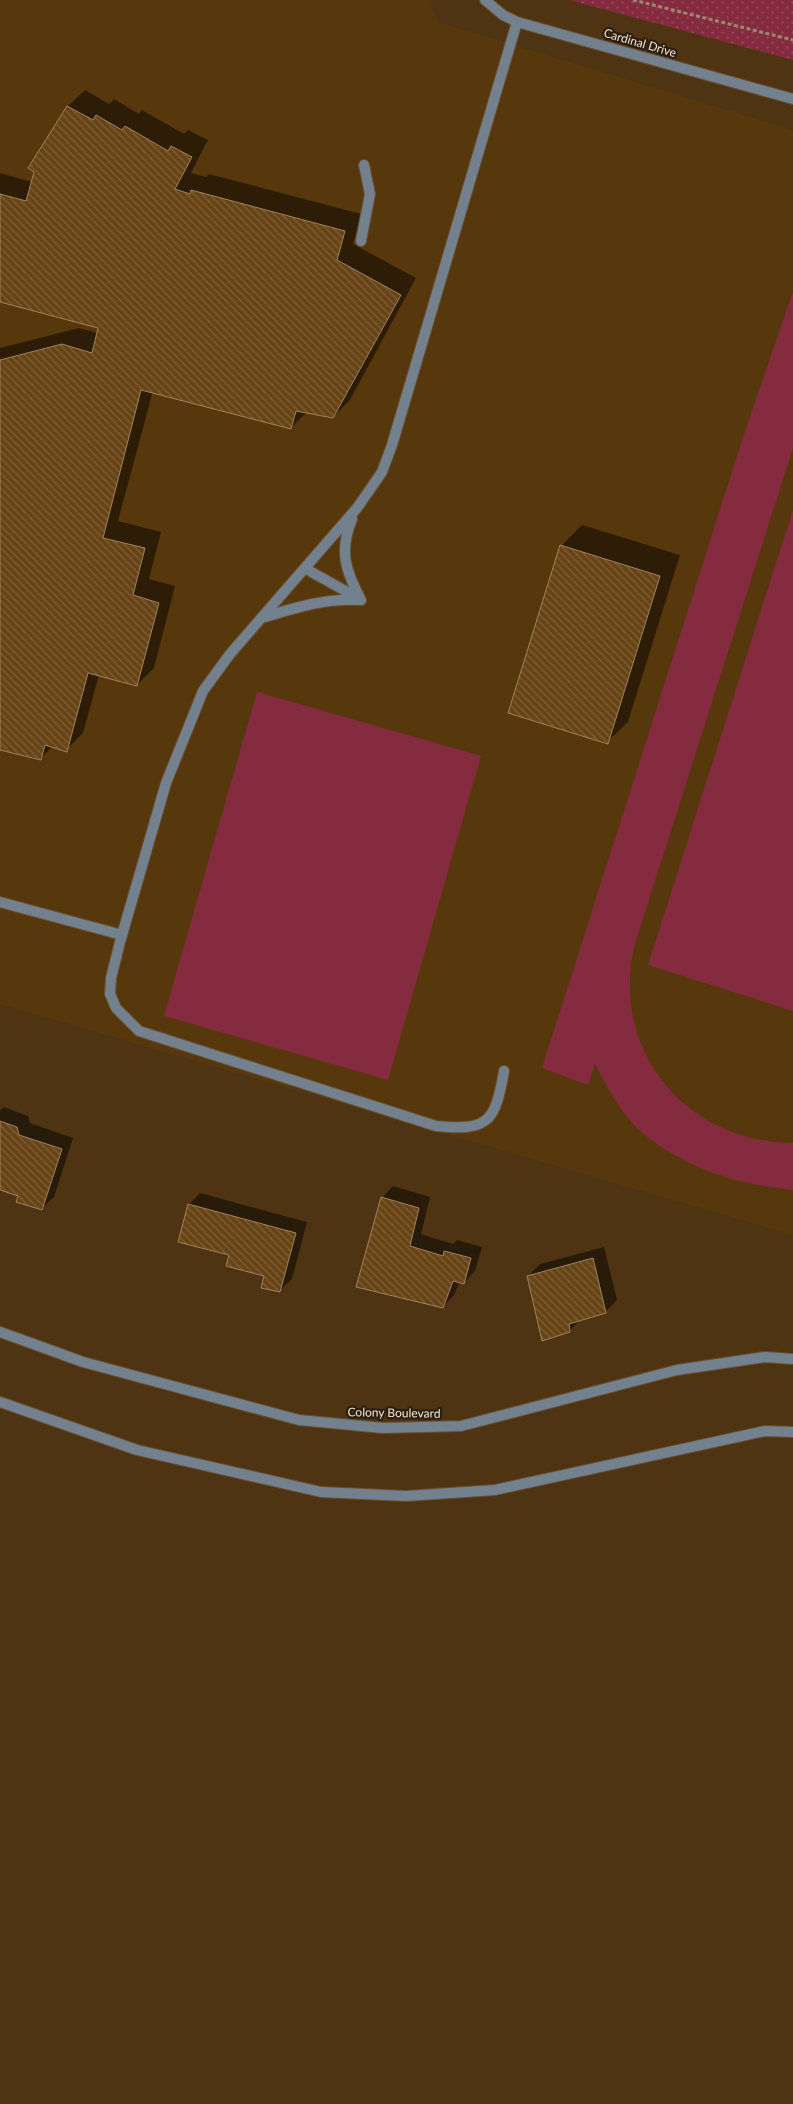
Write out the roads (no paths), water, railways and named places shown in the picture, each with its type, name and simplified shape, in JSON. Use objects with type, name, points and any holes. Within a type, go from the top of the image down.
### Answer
[{"type":"street","name":"Cardinal Drive","points":[[486,0],[503,15],[517,22],[793,99]]},
{"type":"street","points":[[504,1071],[500,1098],[494,1113],[479,1126],[462,1129],[436,1126],[139,1031],[116,1008],[110,994],[111,978],[122,935],[166,783],[203,691],[230,654],[306,569],[357,508],[382,472],[392,446],[517,22]]},
{"type":"street","points":[[360,241],[370,194],[364,165]]},
{"type":"street","points":[[357,508],[345,536],[344,558],[351,582],[361,600]]},
{"type":"street","points":[[306,569],[361,600]]},
{"type":"street","points":[[264,617],[324,601],[342,599],[361,600]]},
{"type":"street","points":[[0,902],[122,935]]},
{"type":"street","name":"Colony Boulevard","points":[[0,1332],[83,1362],[299,1420],[383,1428],[461,1426],[676,1370],[765,1358],[793,1358]]},
{"type":"street","points":[[0,1402],[137,1450],[321,1492],[406,1496],[495,1490],[765,1431],[793,1432]]}]
